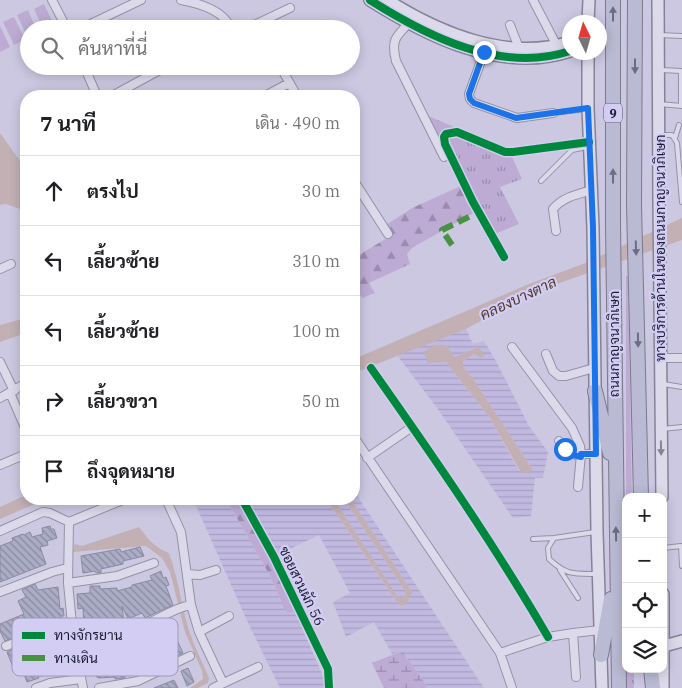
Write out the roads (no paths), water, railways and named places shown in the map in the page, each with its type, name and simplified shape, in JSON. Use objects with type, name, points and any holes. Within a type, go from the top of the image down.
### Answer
[{"type":"highway","name":"ถนนกาญจนาภิเษก","points":[[613,0],[613,225],[619,688]]},
{"type":"highway","name":"ถนนกาญจนาภิเษก","points":[[635,0],[634,205],[641,493]]},
{"type":"highway","points":[[594,391],[616,478]]},
{"type":"highway","points":[[601,655],[617,566]]},
{"type":"highway","points":[[643,673],[643,688]]},
{"type":"highway","points":[[651,673],[653,688]]},
{"type":"main road","points":[[370,0],[409,23],[507,57],[532,58],[562,54]]},
{"type":"main road","points":[[387,0],[465,42]]},
{"type":"main road","points":[[588,0],[588,15]]},
{"type":"main road","name":"ทางบริการด้านในของถนนกาญจนาภิเษก","points":[[660,1],[658,35],[658,200],[662,493]]},
{"type":"main road","points":[[485,48],[519,48],[562,44]]},
{"type":"main road","points":[[588,60],[601,655],[599,687]]},
{"type":"main road","points":[[667,645],[682,641]]},
{"type":"main road","points":[[663,673],[663,688]]},
{"type":"street","points":[[52,0],[62,20]]},
{"type":"street","points":[[99,20],[141,0]]},
{"type":"street","points":[[181,0],[198,3],[213,10],[226,20]]},
{"type":"street","points":[[533,0],[557,46]]},
{"type":"street","points":[[269,20],[290,8]]},
{"type":"street","points":[[409,23],[394,41],[393,48],[396,61],[444,157]]},
{"type":"street","points":[[510,25],[519,48]]},
{"type":"street","points":[[485,48],[469,94],[470,99],[474,103],[516,118],[553,113]]},
{"type":"street","points":[[88,75],[94,90]]},
{"type":"street","points":[[123,90],[150,75]]},
{"type":"street","points":[[285,75],[293,90]]},
{"type":"street","points":[[276,90],[289,83]]},
{"type":"street","points":[[504,258],[445,144],[444,137],[446,134],[457,132],[505,152],[589,145]]},
{"type":"street","points":[[360,190],[388,234]]},
{"type":"street","points":[[556,231],[553,209],[567,198],[592,190]]},
{"type":"street","points":[[0,269],[11,264]]},
{"type":"street","points":[[512,347],[572,428],[580,446],[578,487]]},
{"type":"street","points":[[546,354],[553,371],[559,376],[566,376],[594,368]]},
{"type":"street","points":[[660,358],[682,358]]},
{"type":"street","points":[[0,362],[20,414]]},
{"type":"street","points":[[371,368],[488,538],[548,637]]},
{"type":"street","points":[[0,398],[20,387]]},
{"type":"street","points":[[368,458],[412,427]]},
{"type":"street","points":[[559,441],[569,452],[581,456],[596,454]]},
{"type":"street","points":[[360,446],[500,653],[512,688]]},
{"type":"street","points":[[0,465],[20,457]]},
{"type":"street","points":[[0,531],[43,512],[50,513],[69,522],[110,505]]},
{"type":"street","points":[[169,505],[181,532],[186,574],[184,606],[199,632],[223,683]]},
{"type":"street","name":"ซอยสวนผัก 56","points":[[245,505],[274,557],[328,669],[329,688]]},
{"type":"street","points":[[69,522],[68,583],[72,618]]},
{"type":"street","points":[[68,583],[117,576],[154,563]]},
{"type":"street","points":[[0,592],[52,572],[68,568]]},
{"type":"street","points":[[186,574],[200,575],[216,570]]},
{"type":"street","points":[[157,618],[184,606]]},
{"type":"street","points":[[199,632],[228,616]]},
{"type":"street","points":[[500,653],[548,637],[600,630]]},
{"type":"street","points":[[572,633],[576,677]]},
{"type":"street","points":[[6,646],[12,644]]},
{"type":"street","points":[[178,662],[190,656]]},
{"type":"street","points":[[213,688],[258,667]]},
{"type":"street","points":[[80,676],[83,688]]},
{"type":"street","points":[[99,688],[138,681],[148,676]]},
{"type":"street","points":[[36,688],[50,683],[81,679]]},
{"type":"lane","points":[[658,35],[682,36]]},
{"type":"lane","points":[[658,70],[681,71],[682,106],[659,104]]},
{"type":"lane","points":[[553,113],[588,108]]},
{"type":"lane","points":[[680,125],[676,138],[682,202]]},
{"type":"lane","points":[[659,135],[672,135],[676,138]]},
{"type":"lane","points":[[541,181],[572,150],[589,145]]},
{"type":"lane","points":[[661,384],[682,387]]},
{"type":"lane","points":[[661,429],[682,428]]},
{"type":"lane","points":[[533,539],[597,532]]},
{"type":"lane","points":[[554,538],[548,548],[549,559],[560,570],[578,598]]},
{"type":"lane","points":[[667,547],[681,546],[682,566]]},
{"type":"lane","points":[[560,570],[572,573],[599,574]]},
{"type":"water","points":[[0,133],[20,161],[20,209],[6,204],[0,205]]},
{"type":"water","name":"คลองบางตาล","points":[[682,218],[682,240],[534,292],[466,329],[360,371],[360,356],[529,284],[583,264]]},
{"type":"water","points":[[20,320],[20,335],[0,342],[0,325]]},
{"type":"water","points":[[434,345],[446,345],[455,357],[478,347],[485,355],[481,358],[474,354],[463,361],[463,367],[474,380],[533,470],[527,473],[520,471],[490,418],[446,362],[428,363],[424,352]]},
{"type":"water","points":[[20,498],[20,505],[32,505],[0,519],[0,507]]},
{"type":"water","points":[[330,505],[338,505],[397,596],[405,597],[406,592],[348,505],[355,505],[412,592],[406,604],[400,606]]},
{"type":"water","points":[[139,527],[152,543],[169,553],[188,627],[209,678],[208,683],[198,688],[190,688],[203,679],[202,671],[185,632],[170,572],[162,558],[146,546],[73,552],[75,544],[82,546]]}]
